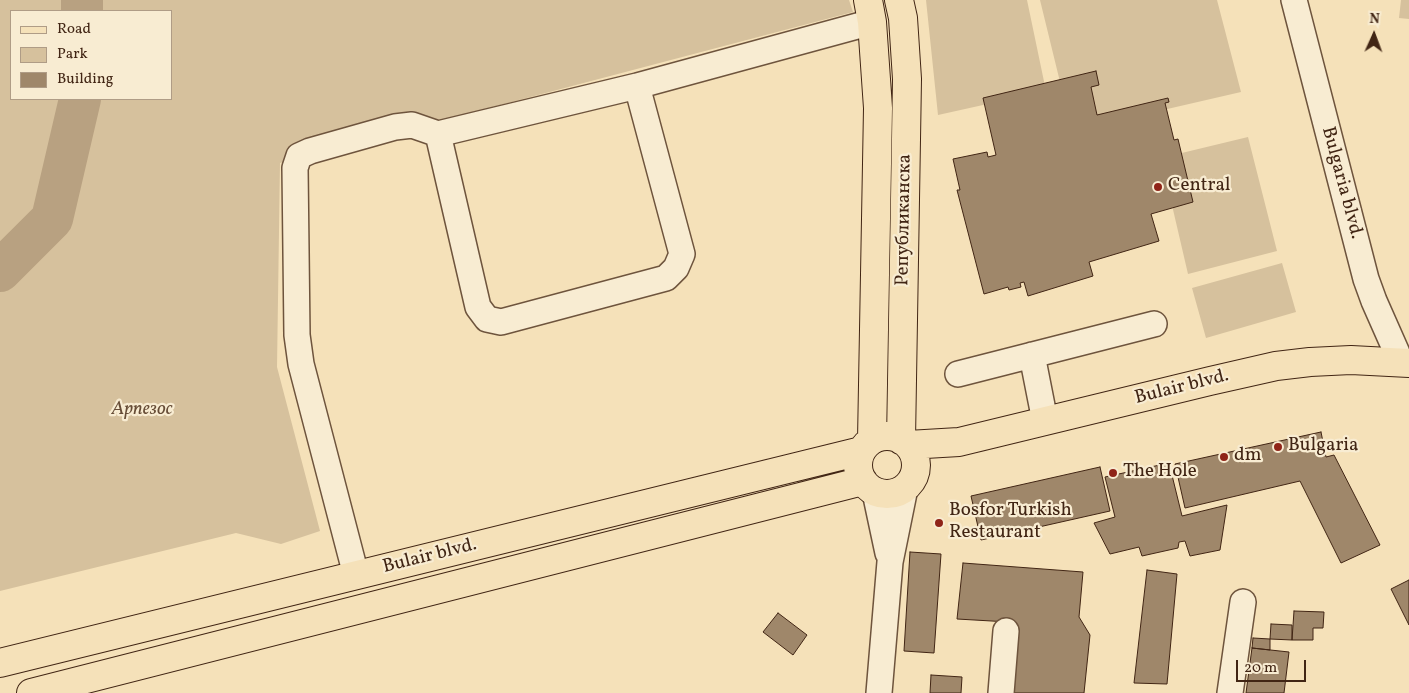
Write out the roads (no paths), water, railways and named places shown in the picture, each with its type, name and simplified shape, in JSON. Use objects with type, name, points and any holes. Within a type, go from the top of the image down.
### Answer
[{"type":"main road","points":[[870,11],[901,9]]},
{"type":"main road","name":"Републиканска","points":[[901,9],[907,79],[908,460]]},
{"type":"main road","name":"Републиканска","points":[[866,445],[878,108],[870,11]]},
{"type":"main road","name":"Bulair blvd.","points":[[908,460],[959,442],[1276,366],[1351,360],[1406,368]]},
{"type":"main road","points":[[890,436],[908,460],[898,492],[891,494],[883,494],[869,487],[859,474],[858,459],[866,445],[878,437],[890,436]]},
{"type":"main road","name":"Bulair blvd.","points":[[0,663],[356,576],[866,445]]},
{"type":"main road","name":"Bulair blvd.","points":[[31,693],[869,487]]},
{"type":"street","name":"Bulgaria blvd.","points":[[1294,0],[1366,279],[1374,302],[1406,368]]},
{"type":"street","points":[[356,576],[301,364],[297,336],[295,168],[300,156],[310,151],[395,128],[412,125],[438,134],[637,86],[870,11]]},
{"type":"street","points":[[438,134],[478,307],[487,319],[501,322],[666,278],[676,268],[682,254],[637,86]]},
{"type":"street","points":[[958,374],[1154,324]]},
{"type":"street","points":[[1032,354],[1045,421]]},
{"type":"street","name":"Републиканска","points":[[879,693],[890,562],[908,460]]},
{"type":"street","name":"Републиканска","points":[[869,487],[890,562]]},
{"type":"street","points":[[1230,693],[1243,602]]},
{"type":"street","points":[[1001,693],[1006,631]]},
{"type":"waterway","points":[[82,0],[82,10]]},
{"type":"waterway","points":[[0,271],[52,219],[80,100]]},
{"type":"place","name":"Central","points":[[1158,187]]},
{"type":"place","name":"Bulgaria","points":[[1278,447]]},
{"type":"place","name":"dm","points":[[1224,457]]},
{"type":"place","name":"The Hole","points":[[1113,473]]},
{"type":"place","name":"Bosfor Turkish Restaurant","points":[[939,523]]},
{"type":"park label","name":"Арпезос","points":[[142,411]]}]
